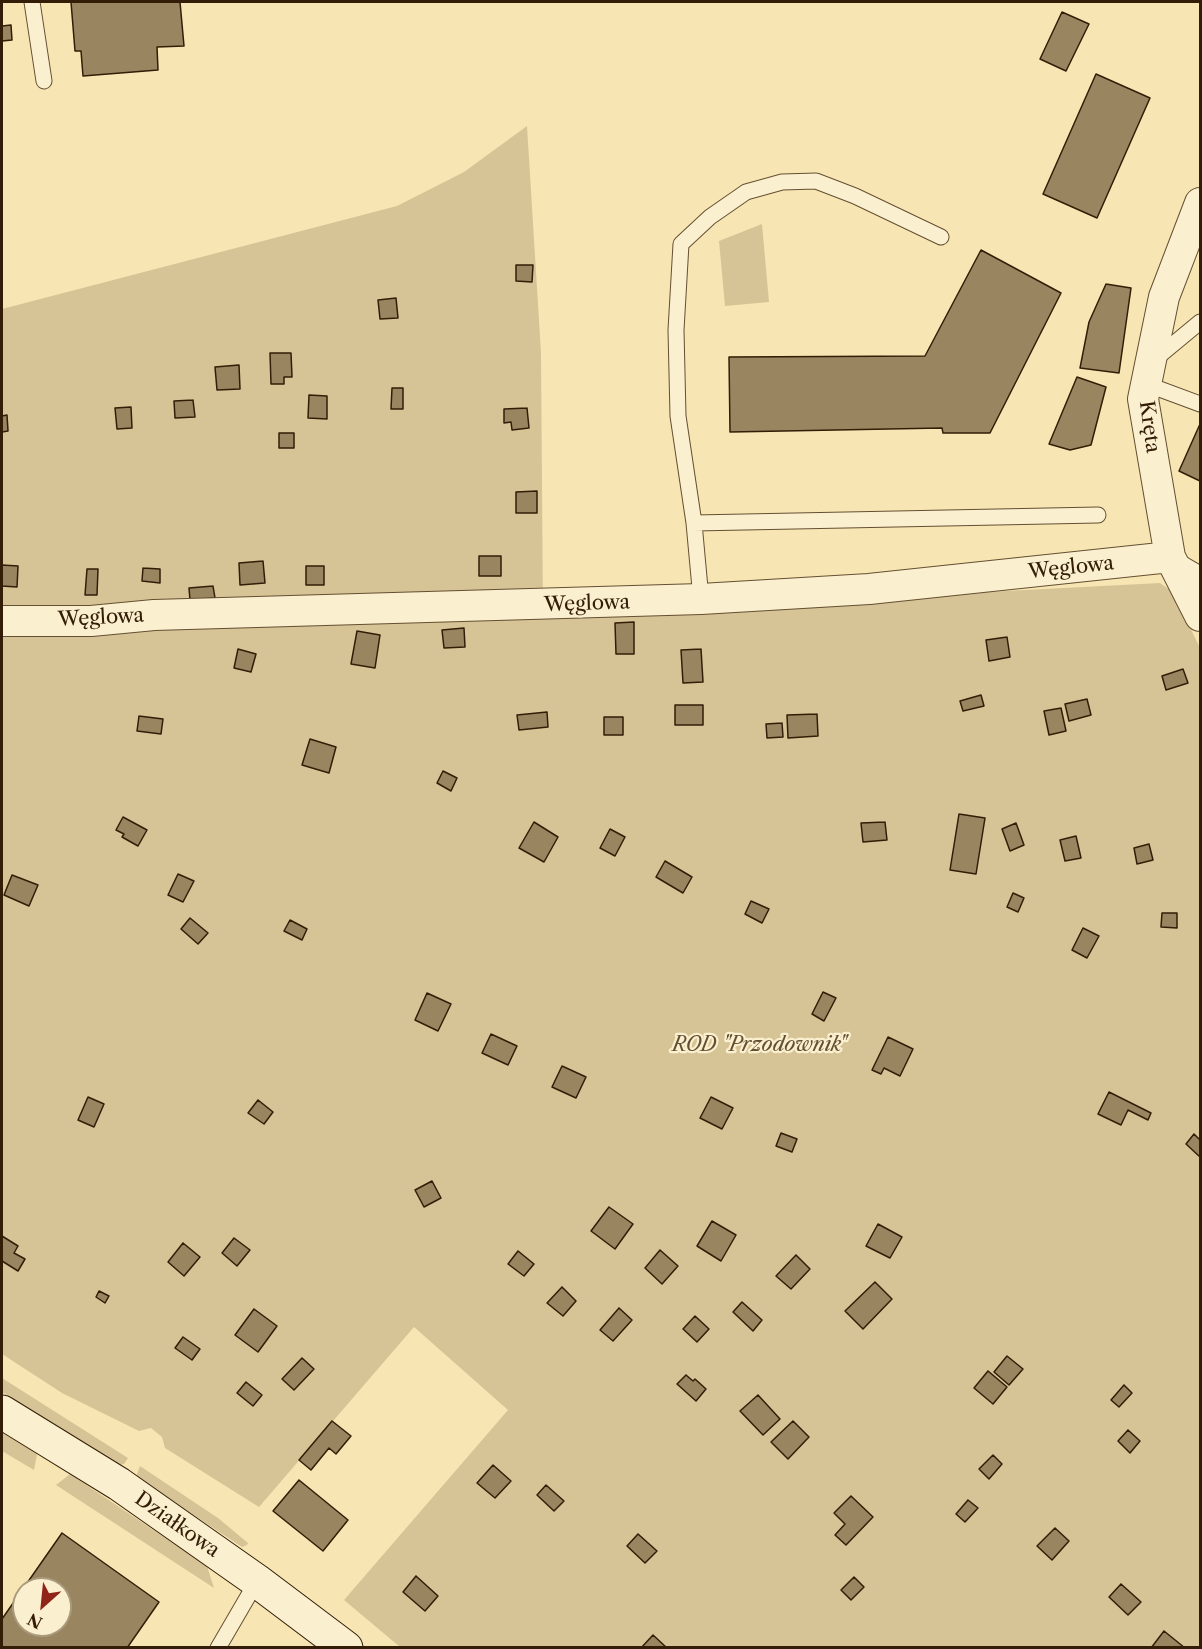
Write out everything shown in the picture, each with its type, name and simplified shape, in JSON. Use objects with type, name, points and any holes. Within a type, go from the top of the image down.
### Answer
[{"type":"street","name":"Kręta","points":[[1200,203],[1164,297],[1143,399],[1170,557],[1200,616]]},
{"type":"street","name":"Węglowa","points":[[2,621],[91,621],[165,615],[701,598],[869,589],[1170,557]]},
{"type":"street","name":"Działkowa","points":[[2,1412],[118,1484],[257,1581],[329,1642]]},
{"type":"lane","points":[[32,2],[44,81]]},
{"type":"lane","points":[[701,598],[694,523],[678,416],[676,330],[681,244],[710,217],[746,192],[782,183],[816,181],[855,196],[941,237]]},
{"type":"lane","points":[[1200,322],[1148,373],[1200,404]]},
{"type":"lane","points":[[694,523],[1098,515]]},
{"type":"lane","points":[[1170,557],[1200,574]]},
{"type":"lane","points":[[218,1647],[257,1581]]},
{"type":"green space","name":"ROD \"Przodownik\"","points":[[527,126],[541,353],[543,615],[1160,583],[1173,592],[1200,648],[1200,1647],[400,1647],[344,1600],[508,1410],[414,1327],[259,1507],[165,1448],[162,1437],[151,1428],[139,1431],[62,1393],[2,1354],[2,309],[397,206],[464,172]]},
{"type":"green space","points":[[762,224],[769,302],[725,306],[719,241]]},
{"type":"green space","points":[[2,1378],[128,1458],[124,1464],[118,1465],[2,1392]]},
{"type":"green space","points":[[2,1432],[37,1454],[34,1470],[2,1451]]},
{"type":"green space","points":[[140,1466],[218,1518],[248,1543],[247,1545],[242,1547],[136,1477]]},
{"type":"green space","points":[[70,1474],[207,1566],[214,1588],[56,1485]]},
{"type":"building","points":[[71,2],[180,2],[184,46],[157,47],[158,70],[83,76],[81,51],[75,51]]},
{"type":"building","points":[[1062,12],[1089,24],[1066,71],[1040,59]]},
{"type":"building","points":[[11,25],[12,40],[2,41],[2,26]]},
{"type":"building","points":[[1096,74],[1150,98],[1097,218],[1043,194]]},
{"type":"building","points":[[981,250],[1061,293],[990,433],[943,433],[942,428],[730,432],[729,357],[925,356]]},
{"type":"building","points":[[516,265],[533,265],[532,282],[516,281]]},
{"type":"building","points":[[1106,284],[1131,288],[1119,373],[1080,368],[1089,322]]},
{"type":"building","points":[[396,298],[398,318],[380,319],[378,300]]},
{"type":"building","points":[[270,353],[291,353],[292,377],[284,377],[284,384],[271,384]]},
{"type":"building","points":[[239,365],[240,389],[217,390],[215,367]]},
{"type":"building","points":[[1077,377],[1106,387],[1091,445],[1070,450],[1049,444]]},
{"type":"building","points":[[392,388],[403,388],[403,409],[391,409]]},
{"type":"building","points":[[309,395],[327,396],[327,419],[308,418]]},
{"type":"building","points":[[193,400],[195,417],[175,418],[174,401]]},
{"type":"building","points":[[131,407],[132,428],[117,429],[115,408]]},
{"type":"building","points":[[527,408],[529,428],[512,430],[511,422],[504,423],[504,409]]},
{"type":"building","points":[[7,415],[8,431],[2,432],[2,416]]},
{"type":"building","points":[[1200,424],[1200,481],[1179,471]]},
{"type":"building","points":[[279,433],[294,433],[294,448],[279,448]]},
{"type":"building","points":[[537,491],[537,513],[516,513],[516,492]]},
{"type":"building","points":[[479,556],[501,556],[501,576],[479,576]]},
{"type":"building","points":[[263,561],[265,583],[240,585],[239,563]]},
{"type":"building","points":[[2,565],[18,566],[17,587],[2,586]]},
{"type":"building","points":[[306,566],[324,566],[324,585],[306,585]]},
{"type":"building","points":[[143,568],[160,569],[160,583],[142,581]]},
{"type":"building","points":[[87,569],[98,569],[97,595],[85,595]]},
{"type":"building","points":[[213,586],[215,598],[190,600],[189,588]]},
{"type":"building","points":[[634,622],[634,654],[616,654],[615,623]]},
{"type":"building","points":[[464,628],[465,647],[444,648],[442,630]]},
{"type":"building","points":[[357,631],[380,635],[375,668],[351,664]]},
{"type":"building","points":[[1007,637],[1010,657],[989,661],[986,640]]},
{"type":"building","points":[[238,649],[256,654],[251,672],[234,668]]},
{"type":"building","points":[[701,649],[703,682],[683,683],[681,650]]},
{"type":"building","points":[[1183,669],[1188,683],[1166,690],[1162,676]]},
{"type":"building","points":[[981,695],[984,706],[963,711],[960,701]]},
{"type":"building","points":[[1087,699],[1091,715],[1069,721],[1065,704]]},
{"type":"building","points":[[675,705],[703,705],[703,725],[675,725]]},
{"type":"building","points":[[1061,708],[1066,731],[1049,735],[1044,711]]},
{"type":"building","points":[[547,712],[548,727],[519,730],[517,715]]},
{"type":"building","points":[[817,714],[818,736],[788,738],[787,715]]},
{"type":"building","points":[[139,716],[163,719],[161,734],[137,731]]},
{"type":"building","points":[[604,717],[623,717],[623,735],[604,735]]},
{"type":"building","points":[[782,723],[783,737],[767,738],[766,724]]},
{"type":"building","points":[[310,739],[336,747],[329,773],[302,765]]},
{"type":"building","points":[[443,771],[457,778],[451,791],[437,783]]},
{"type":"building","points":[[959,814],[985,818],[976,874],[950,870]]},
{"type":"building","points":[[123,817],[147,830],[138,846],[122,837],[124,834],[116,830]]},
{"type":"building","points":[[534,822],[558,837],[544,862],[519,848]]},
{"type":"building","points":[[885,822],[887,840],[863,842],[861,823]]},
{"type":"building","points":[[1016,823],[1024,845],[1010,851],[1002,829]]},
{"type":"building","points":[[610,829],[625,837],[615,856],[600,848]]},
{"type":"building","points":[[1076,836],[1081,858],[1065,861],[1060,840]]},
{"type":"building","points":[[1149,844],[1153,860],[1137,864],[1134,848]]},
{"type":"building","points":[[665,861],[692,877],[683,893],[656,877]]},
{"type":"building","points":[[178,874],[194,881],[183,902],[168,895]]},
{"type":"building","points":[[12,875],[38,885],[29,906],[4,895]]},
{"type":"building","points":[[1013,893],[1024,898],[1018,912],[1007,907]]},
{"type":"building","points":[[751,901],[769,909],[762,923],[745,914]]},
{"type":"building","points":[[1162,913],[1177,913],[1177,928],[1161,927]]},
{"type":"building","points":[[190,918],[208,933],[198,944],[181,929]]},
{"type":"building","points":[[290,920],[307,929],[302,940],[284,931]]},
{"type":"building","points":[[1083,928],[1099,936],[1087,958],[1072,950]]},
{"type":"building","points":[[823,992],[836,998],[824,1021],[812,1014]]},
{"type":"building","points":[[427,993],[451,1004],[438,1031],[415,1020]]},
{"type":"building","points":[[491,1034],[517,1046],[508,1065],[482,1053]]},
{"type":"building","points":[[888,1037],[913,1049],[900,1076],[884,1068],[881,1074],[872,1070]]},
{"type":"building","points":[[562,1066],[586,1077],[576,1098],[552,1087]]},
{"type":"building","points":[[1109,1092],[1151,1113],[1148,1120],[1128,1110],[1121,1125],[1098,1114]]},
{"type":"building","points":[[88,1097],[104,1104],[94,1127],[78,1120]]},
{"type":"building","points":[[711,1097],[733,1108],[722,1129],[700,1118]]},
{"type":"building","points":[[258,1100],[273,1112],[264,1124],[248,1113]]},
{"type":"building","points":[[781,1133],[797,1139],[792,1152],[776,1146]]},
{"type":"building","points":[[1194,1134],[1200,1140],[1200,1157],[1186,1144]]},
{"type":"building","points":[[432,1181],[441,1198],[424,1207],[415,1190]]},
{"type":"building","points":[[609,1207],[633,1224],[615,1249],[591,1231]]},
{"type":"building","points":[[712,1221],[736,1235],[721,1261],[697,1246]]},
{"type":"building","points":[[878,1224],[902,1237],[890,1258],[866,1246]]},
{"type":"building","points":[[2,1236],[18,1246],[14,1253],[25,1259],[18,1271],[2,1261]]},
{"type":"building","points":[[234,1238],[250,1250],[237,1266],[222,1253]]},
{"type":"building","points":[[183,1243],[200,1257],[184,1276],[168,1262]]},
{"type":"building","points":[[660,1250],[678,1266],[662,1284],[645,1268]]},
{"type":"building","points":[[518,1251],[534,1264],[524,1276],[508,1264]]},
{"type":"building","points":[[796,1255],[810,1269],[791,1289],[776,1276]]},
{"type":"building","points":[[875,1282],[892,1299],[863,1329],[845,1311]]},
{"type":"building","points":[[562,1287],[576,1301],[563,1316],[547,1303]]},
{"type":"building","points":[[99,1291],[109,1296],[105,1303],[96,1297]]},
{"type":"building","points":[[742,1302],[762,1320],[753,1331],[733,1312]]},
{"type":"building","points":[[619,1308],[632,1320],[613,1341],[600,1330]]},
{"type":"building","points":[[254,1309],[277,1326],[258,1352],[235,1335]]},
{"type":"building","points":[[695,1316],[709,1329],[697,1342],[683,1329]]},
{"type":"building","points":[[183,1337],[200,1349],[192,1360],[175,1348]]},
{"type":"building","points":[[1007,1356],[1023,1369],[1009,1385],[994,1372]]},
{"type":"building","points":[[302,1358],[314,1369],[294,1390],[282,1379]]},
{"type":"building","points":[[988,1371],[1007,1387],[993,1404],[974,1388]]},
{"type":"building","points":[[686,1375],[693,1381],[695,1379],[706,1389],[696,1401],[677,1384]]},
{"type":"building","points":[[246,1382],[262,1395],[253,1406],[237,1393]]},
{"type":"building","points":[[1124,1385],[1132,1393],[1119,1407],[1111,1400]]},
{"type":"building","points":[[758,1395],[780,1419],[763,1435],[740,1411]]},
{"type":"building","points":[[332,1421],[351,1436],[336,1454],[329,1448],[311,1470],[299,1460]]},
{"type":"building","points":[[793,1421],[809,1437],[788,1459],[771,1442]]},
{"type":"building","points":[[1128,1430],[1140,1441],[1130,1453],[1118,1441]]},
{"type":"building","points":[[993,1455],[1002,1464],[989,1479],[979,1469]]},
{"type":"building","points":[[493,1465],[511,1481],[495,1498],[477,1483]]},
{"type":"building","points":[[299,1480],[348,1520],[323,1551],[273,1511]]},
{"type":"building","points":[[546,1485],[564,1501],[554,1511],[537,1495]]},
{"type":"building","points":[[851,1496],[873,1517],[846,1545],[835,1535],[845,1524],[834,1513]]},
{"type":"building","points":[[968,1500],[978,1508],[965,1522],[956,1514]]},
{"type":"building","points":[[1055,1528],[1069,1541],[1052,1560],[1037,1546]]},
{"type":"building","points":[[62,1533],[159,1602],[127,1648],[2,1648],[2,1619],[12,1605],[12,1637],[72,1637],[72,1577],[31,1577]]},
{"type":"building","points":[[638,1534],[657,1551],[645,1563],[627,1546]]},
{"type":"building","points":[[416,1576],[438,1596],[425,1611],[403,1592]]},
{"type":"building","points":[[854,1577],[864,1587],[851,1600],[841,1590]]},
{"type":"building","points":[[1121,1584],[1141,1602],[1128,1615],[1109,1597]]},
{"type":"building","points":[[1164,1631],[1185,1648],[1151,1648]]},
{"type":"building","points":[[653,1635],[667,1648],[641,1648]]}]
